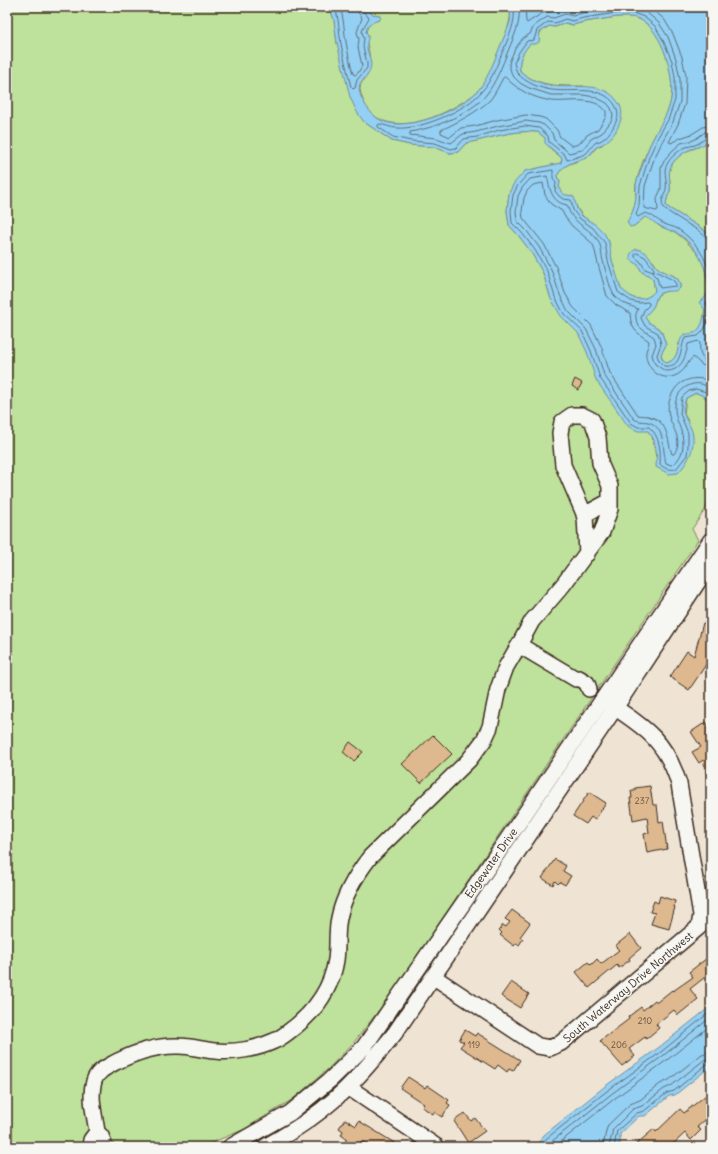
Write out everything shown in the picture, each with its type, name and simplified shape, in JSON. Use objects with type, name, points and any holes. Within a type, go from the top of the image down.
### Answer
[{"type":"street","points":[[90,1147],[91,1140],[96,1132],[92,1101],[94,1080],[100,1072],[109,1066],[141,1051],[152,1048],[179,1046],[216,1051],[236,1050],[256,1047],[275,1041],[309,1015],[325,994],[332,977],[336,960],[339,919],[346,895],[356,875],[370,857],[469,760],[484,740],[490,727],[498,689],[506,667],[532,621],[563,586],[587,554],[602,532],[610,509],[610,486],[600,463],[598,436],[592,420],[582,415],[572,415],[562,422],[560,433],[563,465],[584,515],[587,536],[587,554]]},
{"type":"street","points":[[584,515],[610,501]]},
{"type":"street","name":"Edgewater Drive","points":[[230,1147],[290,1113],[330,1080],[364,1047],[376,1032],[711,540]]},
{"type":"street","name":"Edgewater Drive","points":[[265,1147],[312,1118],[348,1087],[395,1033],[615,708],[711,562]]},
{"type":"street","name":"South Waterway Drive Northwest","points":[[434,977],[538,1046],[550,1048],[561,1043],[699,927],[701,915],[679,784],[670,760],[656,739],[642,726],[589,689],[587,683],[579,678],[576,679],[519,645]]},
{"type":"street","points":[[348,1087],[437,1147]]},
{"type":"street","points":[[96,1132],[101,1136],[105,1147]]},
{"type":"green space","points":[[7,7],[330,7],[334,20],[337,43],[364,122],[392,141],[410,145],[434,147],[450,153],[458,152],[466,143],[510,133],[528,131],[538,132],[545,138],[551,149],[562,158],[561,163],[525,171],[509,193],[507,211],[509,225],[531,252],[543,273],[551,299],[578,333],[652,436],[656,457],[688,421],[684,414],[686,398],[696,393],[705,397],[709,407],[709,421],[711,423],[711,497],[705,510],[692,529],[698,540],[390,996],[355,1041],[328,1069],[293,1099],[245,1129],[201,1147],[110,1147],[105,1130],[85,1133],[83,1147],[7,1147]]},
{"type":"green space","points":[[365,7],[510,7],[510,17],[507,31],[492,67],[487,78],[478,91],[466,100],[444,112],[416,122],[402,124],[388,122],[377,117],[367,108],[361,94],[360,86],[369,71],[369,54],[366,37],[367,28],[373,22],[379,20]]},
{"type":"green space","points":[[617,17],[629,17],[641,20],[656,34],[666,55],[672,89],[668,109],[652,141],[636,184],[636,199],[632,214],[634,226],[645,217],[652,219],[659,226],[675,232],[684,239],[699,255],[705,269],[709,290],[706,298],[703,323],[697,332],[689,334],[679,343],[678,350],[673,360],[667,363],[662,359],[661,354],[666,345],[661,330],[648,322],[644,317],[653,307],[657,296],[663,292],[680,288],[680,283],[672,275],[660,270],[653,261],[635,262],[642,272],[653,279],[655,291],[642,299],[636,299],[622,291],[618,282],[607,238],[581,214],[571,196],[567,196],[561,192],[559,188],[560,181],[557,178],[558,173],[564,167],[588,157],[597,147],[602,145],[584,86],[542,83],[520,71],[520,60],[525,50],[538,38],[540,32],[549,26],[555,27],[566,23],[573,25]]},
{"type":"green space","points":[[711,138],[711,236],[666,206],[670,191],[669,171],[672,164],[685,152],[702,145]]},
{"type":"water","points":[[330,7],[365,7],[372,14],[379,15],[381,18],[367,27],[367,49],[371,67],[369,73],[359,86],[359,91],[363,102],[377,118],[388,123],[401,124],[432,118],[447,112],[472,96],[480,88],[491,68],[509,25],[510,7],[711,7],[711,138],[702,145],[685,152],[672,164],[669,171],[670,191],[666,204],[666,206],[711,236],[711,331],[708,349],[711,361],[711,423],[709,421],[709,407],[705,397],[696,393],[686,398],[683,412],[692,431],[693,443],[691,454],[678,473],[669,474],[656,467],[656,448],[651,435],[648,431],[638,431],[628,426],[596,380],[587,352],[578,333],[561,316],[551,299],[543,273],[531,252],[509,225],[507,211],[509,193],[514,183],[525,171],[561,163],[562,158],[545,143],[545,138],[538,132],[528,131],[510,133],[466,143],[458,152],[450,153],[434,147],[410,145],[392,141],[364,122],[357,112],[350,97],[337,43],[334,20]],"holes":[[[617,17],[632,17],[641,20],[656,34],[666,55],[672,90],[668,109],[645,157],[636,184],[635,205],[627,222],[630,227],[634,226],[645,217],[681,236],[697,253],[704,267],[708,282],[707,294],[699,302],[705,310],[700,328],[694,333],[684,334],[674,358],[667,363],[662,359],[661,354],[666,345],[661,330],[648,322],[645,317],[654,305],[659,294],[680,288],[680,283],[676,277],[658,268],[648,255],[637,249],[631,253],[630,259],[638,265],[642,272],[653,279],[655,291],[646,298],[639,299],[633,298],[621,289],[612,260],[609,242],[604,233],[596,225],[582,216],[577,209],[574,197],[562,193],[559,188],[560,180],[557,178],[559,172],[564,167],[573,162],[586,158],[596,147],[605,143],[612,137],[621,120],[622,113],[618,102],[612,95],[597,88],[553,86],[531,79],[520,71],[520,60],[525,50],[530,44],[536,44],[539,42],[540,32],[549,26],[555,27],[566,23],[573,25]]]},
{"type":"water","points":[[711,1006],[711,1066],[675,1095],[669,1096],[645,1116],[639,1116],[620,1134],[620,1144],[616,1147],[535,1147],[544,1135],[604,1087],[658,1048]]},
{"type":"building","points":[[575,379],[582,383],[578,390],[572,386]]},
{"type":"building","points":[[703,623],[711,625],[711,657],[689,690],[670,677],[687,651],[694,656]]},
{"type":"building","points":[[706,722],[711,730],[711,780],[708,780],[703,760],[699,763],[692,752],[701,747],[691,732]]},
{"type":"building","points":[[433,735],[452,754],[421,783],[402,764]]},
{"type":"building","points":[[350,742],[363,752],[354,761],[343,752]]},
{"type":"building","points":[[650,786],[653,805],[657,805],[659,822],[663,821],[667,849],[647,853],[644,834],[649,833],[647,817],[633,820],[630,798],[632,798],[631,791],[635,791],[635,788]]},
{"type":"building","points":[[589,792],[606,803],[595,820],[591,817],[586,824],[573,816]]},
{"type":"building","points":[[555,859],[566,866],[563,871],[571,876],[565,885],[560,882],[558,884],[555,881],[553,885],[542,878]]},
{"type":"building","points":[[660,896],[675,901],[675,907],[669,929],[651,924],[655,913],[650,912],[654,901],[658,903]]},
{"type":"building","points":[[512,910],[530,923],[520,937],[523,939],[519,945],[516,943],[514,946],[500,935],[502,933],[499,930],[503,925],[506,927],[510,922],[505,919]]},
{"type":"building","points":[[630,934],[641,948],[629,958],[630,960],[619,968],[617,965],[589,988],[576,972],[588,962],[591,965],[597,959],[601,964],[619,950],[615,946]]},
{"type":"building","points":[[711,955],[711,983],[705,977],[690,989],[698,999],[678,1015],[674,1010],[656,1024],[659,1028],[646,1039],[645,1037],[629,1049],[635,1056],[622,1066],[600,1041],[629,1019],[628,1017],[641,1007],[643,1010],[655,1000],[657,1002],[672,990],[673,991],[693,977],[689,972]]},
{"type":"building","points":[[511,982],[529,994],[520,1008],[501,996]]},
{"type":"building","points":[[465,1030],[475,1036],[477,1033],[520,1060],[513,1071],[509,1069],[507,1072],[498,1065],[495,1069],[460,1047],[464,1042],[459,1040]]},
{"type":"building","points":[[408,1077],[425,1088],[427,1085],[449,1100],[447,1103],[450,1105],[442,1117],[434,1112],[433,1114],[422,1107],[424,1104],[400,1088]]},
{"type":"building","points":[[711,1091],[711,1115],[697,1127],[701,1130],[691,1140],[685,1133],[670,1147],[633,1147],[654,1129],[656,1132],[680,1109],[684,1113]]},
{"type":"building","points":[[465,1113],[471,1121],[475,1118],[485,1131],[468,1143],[454,1121]]},
{"type":"building","points":[[345,1119],[356,1126],[359,1121],[401,1147],[371,1147],[361,1141],[357,1147],[350,1147],[344,1143],[347,1139],[341,1135],[343,1131],[339,1128]]}]
